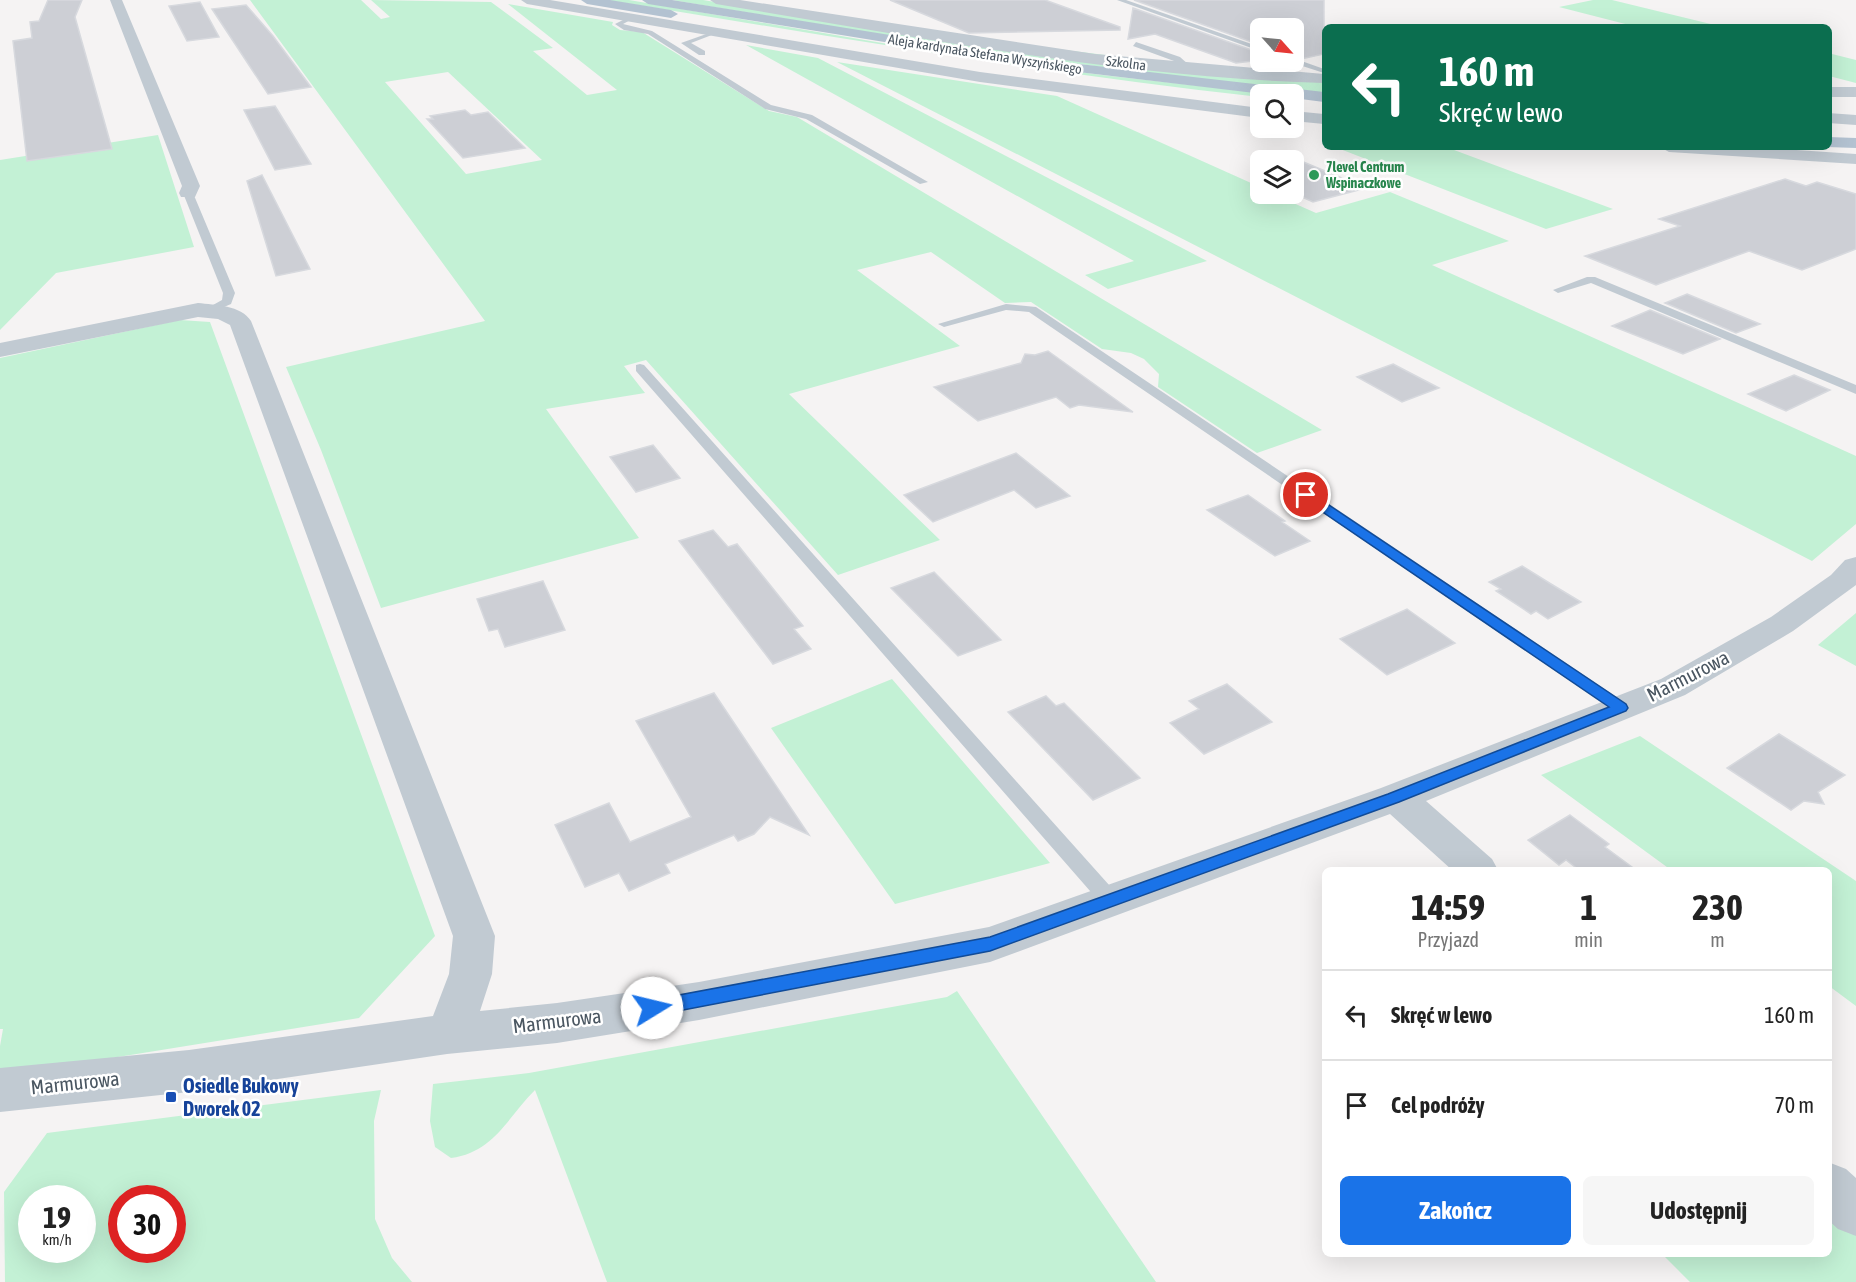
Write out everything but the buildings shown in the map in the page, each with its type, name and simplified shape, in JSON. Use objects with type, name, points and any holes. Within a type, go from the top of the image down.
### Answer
[{"type":"main road","name":"Aleja kardynała Stefana Wyszyńskiego","points":[[587,0],[1024,72],[1250,99]]},
{"type":"main road","name":"Aleja kardynała Stefana Wyszyńskiego","points":[[648,0],[1053,65],[1322,97]]},
{"type":"main road","points":[[1304,105],[1322,107]]},
{"type":"main road","points":[[1832,131],[1856,132]]},
{"type":"main road","points":[[1832,142],[1856,143]]},
{"type":"street","points":[[116,0],[191,186],[188,194]]},
{"type":"street","points":[[526,0],[980,77],[1250,112]]},
{"type":"street","name":"Szkolna","points":[[716,0],[1015,49],[1184,70],[1322,79]]},
{"type":"street","points":[[1832,92],[1856,92]]},
{"type":"street","points":[[1304,117],[1322,119]]},
{"type":"street","points":[[1832,118],[1856,120]]},
{"type":"street","points":[[1715,150],[1856,159]]},
{"type":"street","points":[[0,350],[178,313],[210,310],[240,321],[474,936],[475,951],[472,969],[464,996],[447,1034]]},
{"type":"street","name":"Marmurowa","points":[[0,1090],[189,1071],[447,1034],[557,1023],[699,1001],[990,944],[1394,798],[1673,687],[1782,624],[1842,582],[1856,566]]},
{"type":"street","points":[[1394,798],[1414,812],[1475,867]]},
{"type":"street","points":[[1832,1190],[1856,1211]]},
{"type":"lane","points":[[1120,0],[1250,46]]},
{"type":"lane","points":[[631,18],[618,24],[626,29],[650,33],[768,107],[809,117],[923,182]]},
{"type":"lane","points":[[714,33],[685,43],[714,61]]},
{"type":"lane","points":[[1136,44],[1178,59],[1185,65],[1184,70]]},
{"type":"lane","points":[[1304,64],[1322,70]]},
{"type":"lane","points":[[188,194],[229,293],[227,302],[210,310]]},
{"type":"lane","points":[[1558,290],[1591,279],[1856,390]]},
{"type":"lane","points":[[944,324],[1006,307],[1032,309],[1621,708]]},
{"type":"lane","points":[[640,368],[1111,900]]},
{"type":"green space","points":[[250,0],[361,0],[381,19],[390,17],[371,0],[491,2],[553,48],[533,51],[587,95],[617,90],[508,4],[613,22],[612,25],[620,30],[642,32],[769,111],[797,117],[1322,430],[1257,453],[1158,387],[1159,374],[1144,359],[1131,353],[1102,349],[1031,302],[1005,303],[931,252],[857,270],[960,346],[789,394],[940,540],[838,575],[646,360],[624,366],[645,393],[546,409],[639,538],[381,608],[321,450],[286,367],[485,321]],"holes":[[[448,72],[542,160],[466,174],[385,82]]]},
{"type":"green space","points":[[606,0],[629,0],[935,52],[1102,75],[1250,92],[1250,96],[1096,77],[932,53]]},
{"type":"green space","points":[[672,0],[703,0],[838,22],[1322,82],[1322,93],[1304,91],[1304,84],[1250,85],[1079,64]]},
{"type":"green space","points":[[1593,0],[1612,0],[1711,24],[1625,24],[1559,7]]},
{"type":"green space","points":[[746,45],[818,58],[1207,261],[1108,289],[1085,275],[1134,261]]},
{"type":"green space","points":[[1832,54],[1856,60],[1856,83],[1832,77]]},
{"type":"green space","points":[[837,62],[1057,96],[1250,183],[1250,204],[1296,204],[1316,213],[1390,192],[1509,241],[1432,265],[1856,456],[1856,524],[1812,561]]},
{"type":"green space","points":[[158,135],[194,247],[56,273],[0,330],[0,160]]},
{"type":"green space","points":[[1343,150],[1454,150],[1613,209],[1546,229]]},
{"type":"green space","points":[[180,320],[210,322],[435,936],[359,1018],[0,1076],[0,1046],[3,1029],[0,1029],[0,358]]},
{"type":"green space","points":[[1856,613],[1856,666],[1818,645]]},
{"type":"green space","points":[[892,679],[1050,863],[895,904],[771,728]]},
{"type":"green space","points":[[1640,736],[1856,881],[1856,1006],[1832,988],[1832,867],[1667,867],[1541,775]]},
{"type":"green space","points":[[957,991],[1156,1282],[607,1282],[535,1090],[499,1132],[478,1149],[466,1155],[451,1158],[435,1147],[430,1121],[433,1084],[529,1073],[947,997]]},
{"type":"green space","points":[[381,1090],[374,1121],[375,1219],[392,1258],[412,1282],[5,1282],[4,1192],[47,1133]]},
{"type":"green space","points":[[1832,1207],[1856,1230],[1856,1282],[1690,1282],[1665,1257],[1832,1257]]},
{"type":"place","name":"7level Centrum Wspinaczkowe","points":[[1314,175]]},
{"type":"place","name":"Osiedle Bukowy Dworek 02","points":[[171,1097]]},
{"type":"route","points":[[652,1008],[699,1001],[990,944],[1228,860],[1394,798],[1621,708],[1306,495]]}]
